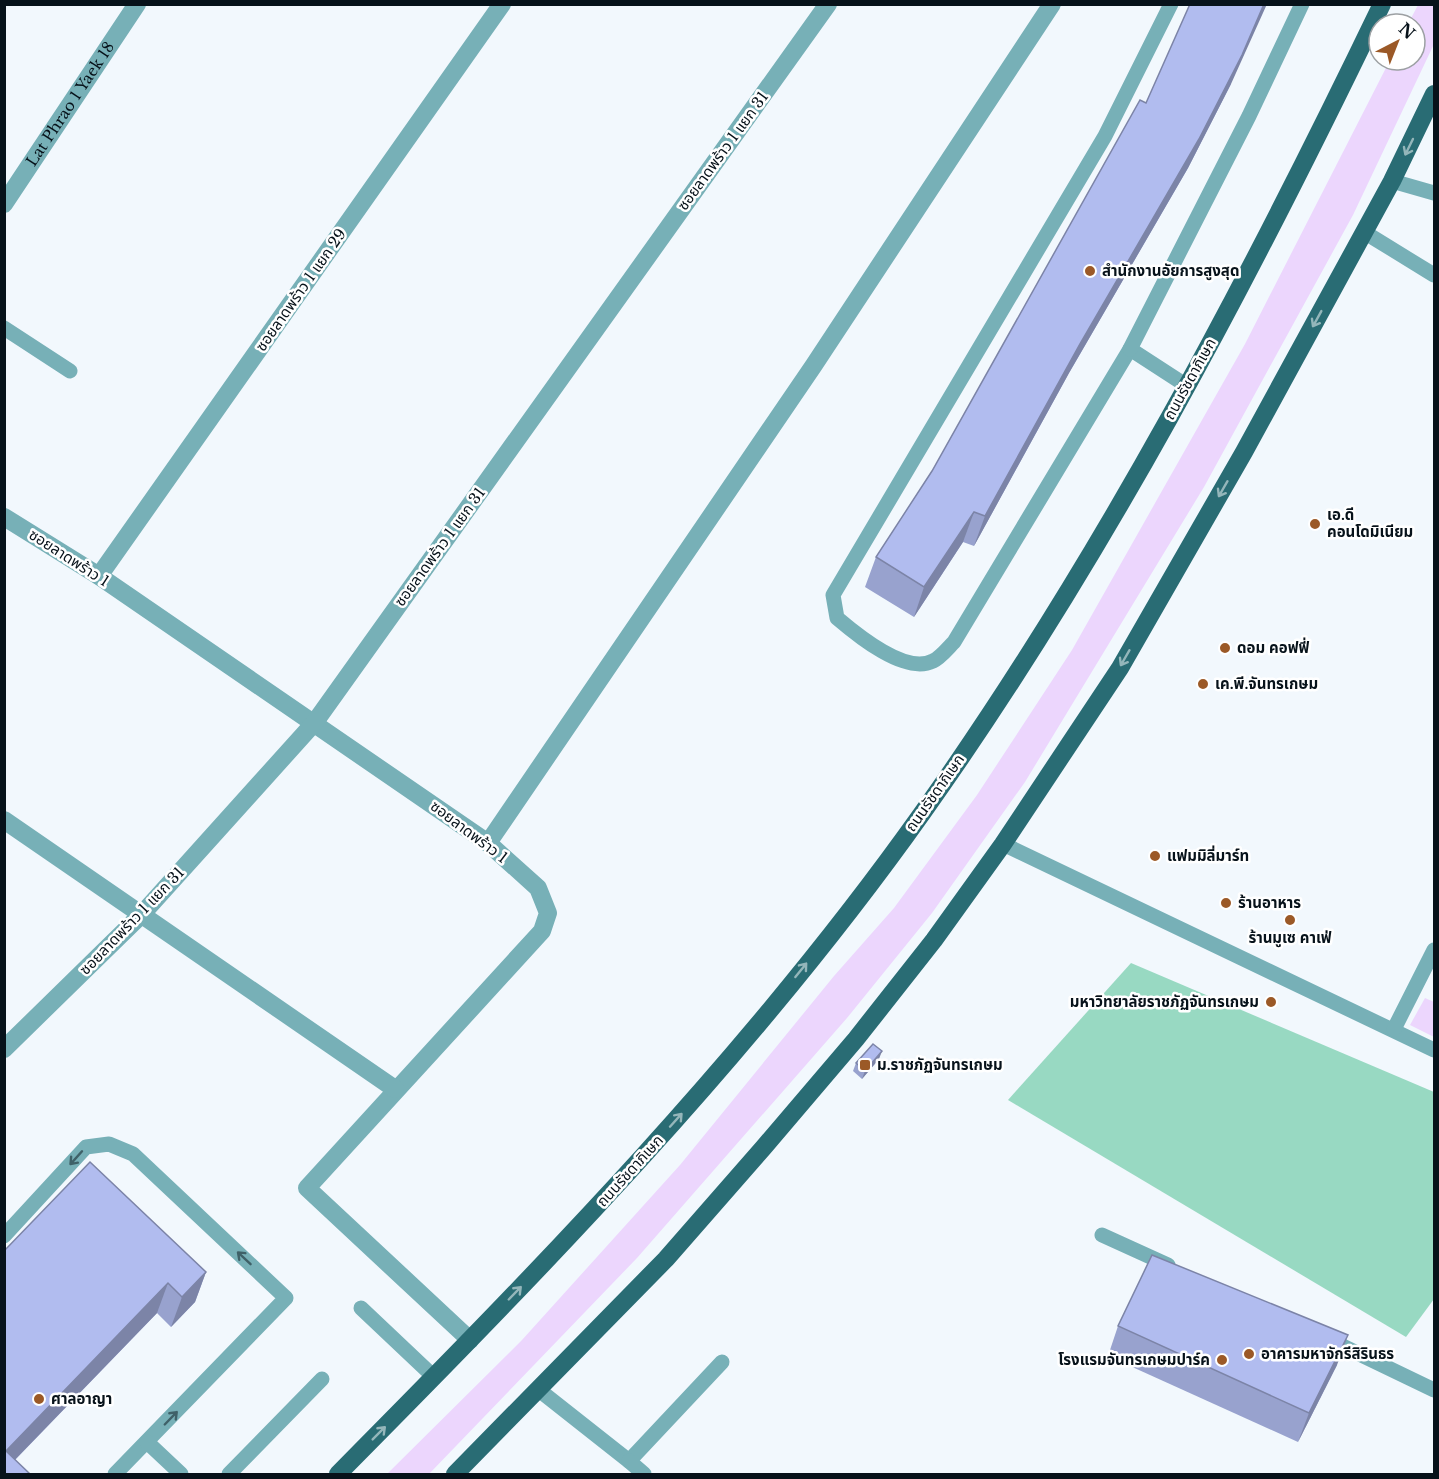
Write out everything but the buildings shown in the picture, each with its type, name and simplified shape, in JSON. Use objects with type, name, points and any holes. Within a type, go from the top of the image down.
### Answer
[{"type":"main road","name":"ถนนรัชดาภิเษก","points":[[338,1474],[620,1183],[734,1054],[922,813],[1017,671],[1187,386],[1285,205],[1382,4]]},
{"type":"main road","points":[[455,1474],[666,1259],[856,1040],[934,940],[1003,844],[1120,668],[1244,452],[1392,181],[1434,94]]},
{"type":"street","name":"Lat Phrao 1 Yaek 18","points":[[4,204],[137,4]]},
{"type":"street","name":"ซอยลาดพร้าว 1 แยก 29","points":[[99,576],[502,4]]},
{"type":"street","name":"ซอยลาดพร้าว 1 แยก 31","points":[[4,1049],[143,913],[315,722],[828,4]]},
{"type":"street","points":[[488,843],[814,365],[1052,4]]},
{"type":"street","name":"ซอยลาดพร้าว 1","points":[[4,517],[99,576],[315,722],[488,843],[538,888],[548,913],[542,931],[307,1188],[470,1340]]},
{"type":"street","points":[[4,820],[143,913],[396,1089]]},
{"type":"lane","points":[[1172,4],[1105,136],[833,595],[837,618],[856,634],[905,663],[932,662],[954,642],[1130,349],[1249,116],[1302,4]]},
{"type":"lane","points":[[1392,181],[1434,193]]},
{"type":"lane","points":[[1364,232],[1434,275]]},
{"type":"lane","points":[[4,328],[70,371]]},
{"type":"lane","points":[[1130,349],[1187,386]]},
{"type":"lane","points":[[1003,844],[1434,1050]]},
{"type":"lane","points":[[1394,1029],[1434,950]]},
{"type":"lane","points":[[4,1236],[86,1147],[109,1144],[133,1154],[286,1298],[115,1474]]},
{"type":"lane","points":[[1102,1235],[1177,1270]]},
{"type":"lane","points":[[361,1308],[434,1377]]},
{"type":"lane","points":[[1307,1329],[1434,1390]]},
{"type":"lane","points":[[629,1461],[722,1362]]},
{"type":"lane","points":[[229,1474],[322,1379]]},
{"type":"lane","points":[[539,1390],[644,1474]]},
{"type":"lane","points":[[147,1442],[181,1474]]},
{"type":"shaded area","points":[[1418,5],[1434,5],[1434,44],[1427,59],[1427,12],[1414,12]]},
{"type":"shaded area","points":[[1384,72],[1421,72],[1353,215],[1204,487],[1025,782],[932,913],[847,1018],[637,1258],[429,1474],[387,1474],[522,1340],[680,1165],[834,976],[894,908],[977,795],[1072,650],[1245,344]]},
{"type":"shaded area","points":[[1131,963],[1434,1092],[1434,1299],[1406,1337],[1008,1100]]},
{"type":"shaded area","points":[[1425,998],[1434,1002],[1434,1037],[1410,1025]]},
{"type":"place","name":"สำนักงานอัยการสูงสุด","points":[[1090,271]]},
{"type":"place","name":"เอ.ดี คอนโดมิเนียม","points":[[1315,524]]},
{"type":"place","name":"ดอม คอฟฟี่","points":[[1225,648]]},
{"type":"place","name":"เค.พี.จันทรเกษม","points":[[1203,684]]},
{"type":"place","name":"แฟมมิลี่มาร์ท","points":[[1155,856]]},
{"type":"place","name":"ร้านอาหาร","points":[[1226,903]]},
{"type":"place","name":"ร้านมูเซ คาเฟ่","points":[[1290,920]]},
{"type":"place","name":"มหาวิทยาลัยราชภัฏจันทรเกษม","points":[[1271,1002]]},
{"type":"place","name":"ม.ราชภัฏจันทรเกษม","points":[[865,1065]]},
{"type":"place","name":"อาคารมหาจักรีสิรินธร","points":[[1249,1354]]},
{"type":"place","name":"โรงแรมจันทรเกษมปาร์ค","points":[[1222,1360]]},
{"type":"place","name":"ศาลอาญา","points":[[39,1399]]}]
